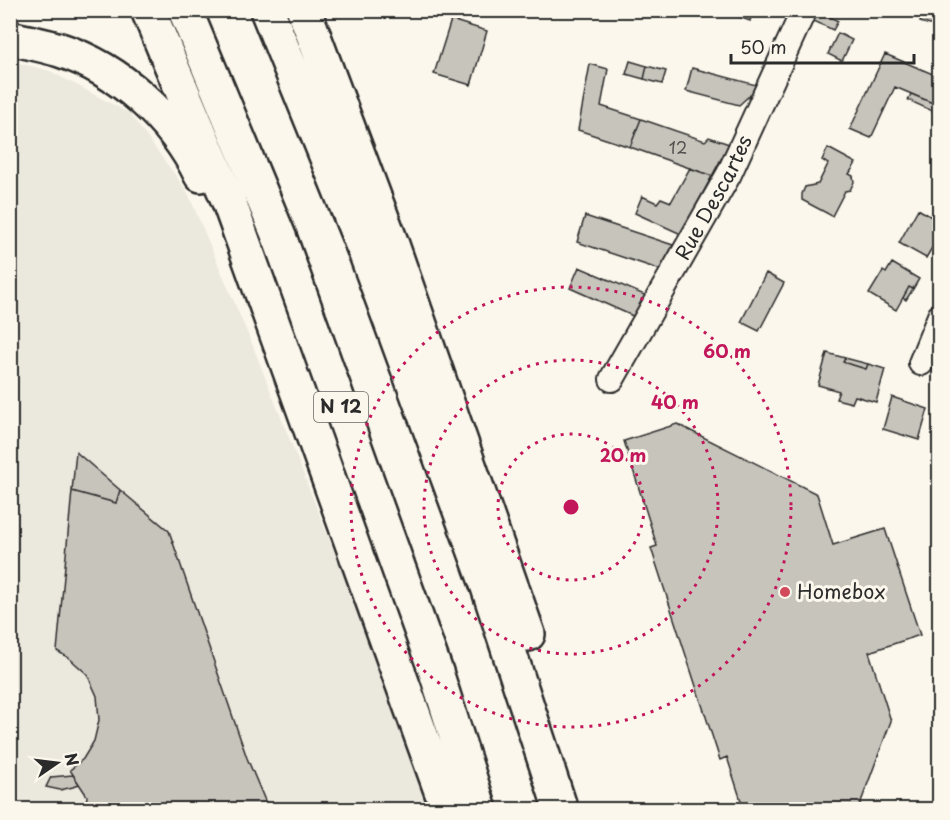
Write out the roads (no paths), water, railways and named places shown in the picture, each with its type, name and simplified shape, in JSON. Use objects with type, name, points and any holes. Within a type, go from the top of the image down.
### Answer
[{"type":"highway","points":[[148,10],[229,202],[448,810]]},
{"type":"highway","name":"N 12","points":[[185,10],[280,239],[436,672],[480,810]]},
{"type":"highway","points":[[267,10],[366,254],[488,587],[561,810]]},
{"type":"highway","points":[[304,10],[391,242],[529,637],[525,696]]},
{"type":"highway","points":[[10,38],[61,50],[113,75],[156,111],[190,151],[206,184],[229,202]]},
{"type":"street","name":"Rue Descartes","points":[[612,379],[729,174],[804,10]]},
{"type":"street","points":[[921,363],[938,324]]},
{"type":"place","name":"Homebox","points":[[785,592]]}]
